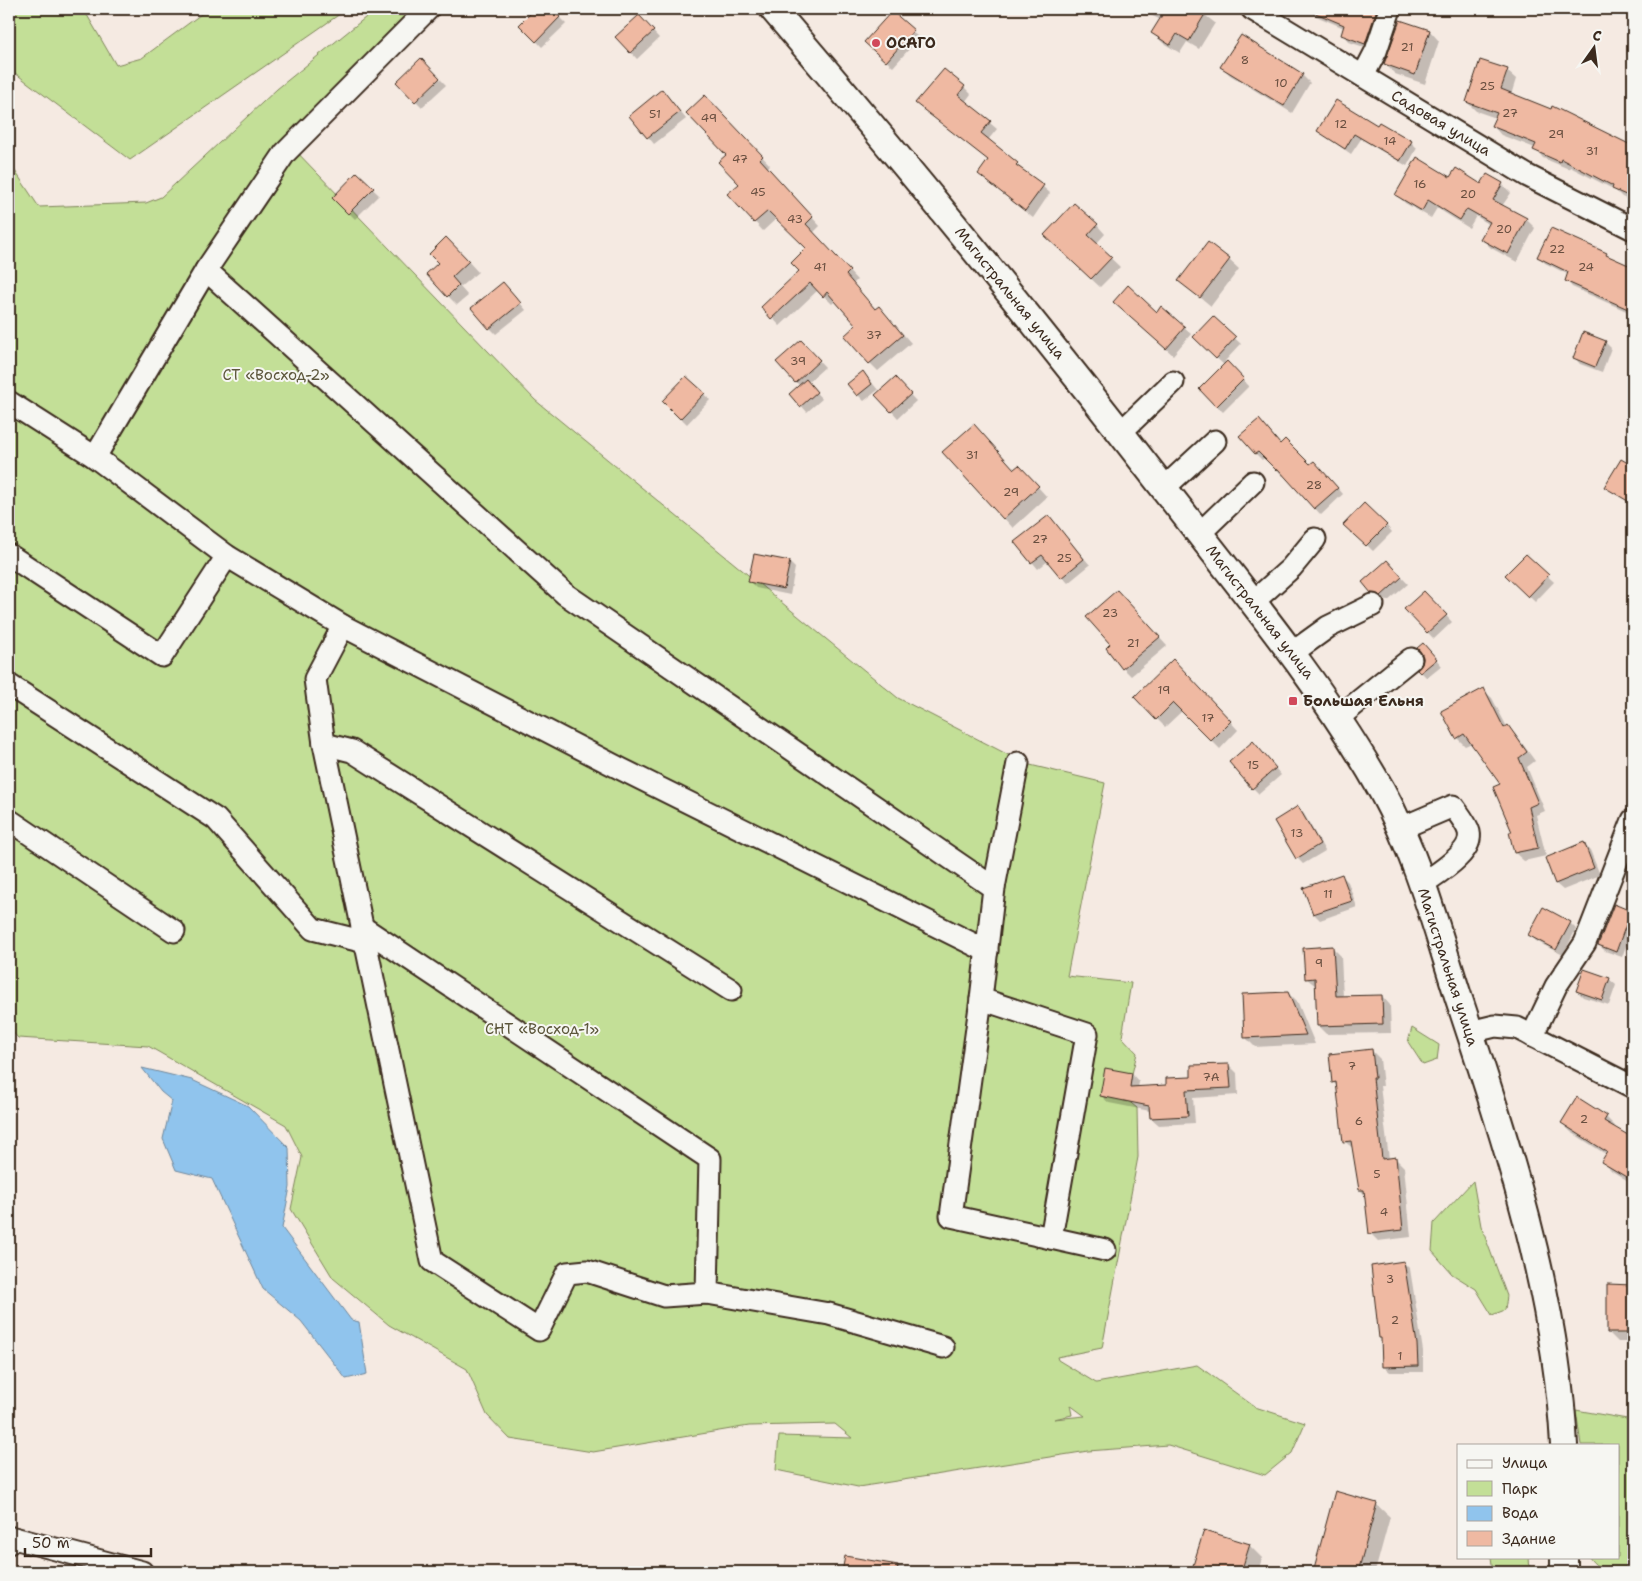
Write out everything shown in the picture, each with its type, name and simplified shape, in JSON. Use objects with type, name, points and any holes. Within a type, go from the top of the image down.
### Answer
[{"type":"main road","name":"Магистральная улица","points":[[773,9],[948,215],[1121,432],[1292,653],[1338,718],[1384,796],[1421,885],[1470,1032],[1534,1248],[1552,1335],[1562,1411],[1564,1444]]},
{"type":"main road","points":[[1564,1558],[1564,1572]]},
{"type":"street","points":[[94,457],[206,270],[285,153],[428,9]]},
{"type":"street","name":"Садовая улица","points":[[1252,9],[1528,176],[1633,229]]},
{"type":"street","points":[[1363,76],[1376,51],[1390,9]]},
{"type":"street","points":[[206,270],[565,594],[994,888]]},
{"type":"street","points":[[1121,432],[1173,382]]},
{"type":"street","points":[[9,402],[94,457],[227,556],[343,626],[620,769],[986,951]]},
{"type":"street","points":[[1164,488],[1215,441]]},
{"type":"street","points":[[1199,534],[1253,482]]},
{"type":"street","points":[[1252,602],[1291,568],[1315,539]]},
{"type":"street","points":[[9,555],[162,656],[227,556]]},
{"type":"street","points":[[1292,653],[1328,627],[1373,605]]},
{"type":"street","points":[[343,626],[315,679],[324,744],[432,1261],[539,1330],[568,1273],[587,1271],[664,1296],[707,1294],[829,1314],[943,1347]]},
{"type":"street","points":[[1338,718],[1411,659]]},
{"type":"street","points":[[9,685],[216,819],[313,928],[363,934],[710,1159],[707,1294]]},
{"type":"street","points":[[324,744],[352,751],[731,990]]},
{"type":"street","points":[[1018,763],[994,888],[981,999],[951,1216],[1105,1250]]},
{"type":"street","points":[[1399,829],[1453,806],[1469,831],[1469,842],[1462,854],[1421,885]]},
{"type":"street","points":[[9,820],[174,931]]},
{"type":"street","points":[[1532,1036],[1556,986],[1585,943],[1633,820]]},
{"type":"street","points":[[981,999],[1088,1034],[1051,1238]]},
{"type":"street","points":[[1470,1032],[1494,1026],[1516,1028],[1633,1088]]},
{"type":"street","points":[[9,1543],[14,1538],[142,1572]]},
{"type":"green space","points":[[9,9],[79,9],[87,15],[116,65],[142,58],[208,9],[347,9],[130,160],[11,70],[9,62]]},
{"type":"green space","points":[[376,9],[419,9],[293,148],[535,400],[898,698],[1026,764],[1105,783],[1067,976],[1131,983],[1122,1037],[1137,1053],[1126,1099],[1137,1108],[1138,1157],[1102,1348],[1057,1357],[1058,1360],[1096,1383],[1197,1365],[1255,1407],[1305,1423],[1292,1453],[1265,1475],[1168,1445],[1088,1451],[858,1487],[776,1470],[779,1436],[852,1438],[835,1424],[749,1426],[593,1452],[510,1439],[487,1415],[467,1369],[389,1325],[333,1278],[291,1209],[302,1157],[286,1125],[148,1046],[18,1038],[9,1028],[9,167],[13,168],[39,207],[146,203],[161,197],[277,89]],"holes":[[[1070,1405],[1085,1416],[1054,1419],[1072,1415]]]},
{"type":"green space","points":[[1412,1028],[1439,1045],[1437,1060],[1423,1065],[1408,1042]]},
{"type":"green space","points":[[1473,1181],[1481,1226],[1507,1296],[1505,1310],[1492,1315],[1476,1289],[1452,1274],[1432,1251],[1434,1223]]},
{"type":"green space","points":[[1576,1410],[1627,1419],[1633,1428],[1633,1572],[1603,1569],[1590,1558],[1620,1558],[1620,1444],[1581,1444]]},
{"type":"green space","points":[[1491,1558],[1529,1558],[1530,1572],[1493,1572]]},
{"type":"water","points":[[142,1068],[192,1080],[248,1106],[289,1148],[290,1187],[282,1228],[351,1320],[359,1322],[367,1374],[346,1379],[301,1321],[263,1289],[212,1179],[176,1170],[163,1139],[172,1101],[161,1092]]},
{"type":"building","points":[[535,9],[552,9],[560,17],[536,42],[519,25]]},
{"type":"building","points":[[1166,9],[1208,9],[1189,41],[1177,34],[1170,45],[1151,33]]},
{"type":"building","points":[[1306,9],[1377,9],[1365,44],[1341,35],[1344,25]]},
{"type":"building","points":[[892,11],[914,30],[886,62],[864,42]]},
{"type":"building","points":[[639,15],[654,31],[630,53],[615,37]]},
{"type":"building","points":[[1400,20],[1430,30],[1415,75],[1384,64]]},
{"type":"building","points":[[1241,35],[1303,74],[1284,106],[1220,67]]},
{"type":"building","points":[[421,58],[440,78],[415,102],[396,82]]},
{"type":"building","points":[[1480,60],[1508,69],[1501,89],[1551,109],[1552,106],[1633,146],[1633,198],[1612,189],[1613,186],[1561,159],[1560,162],[1533,150],[1536,144],[1491,126],[1497,113],[1466,102]]},
{"type":"building","points":[[944,69],[965,86],[958,95],[991,121],[981,133],[1018,163],[1016,165],[1044,185],[1025,211],[978,174],[988,160],[915,103]]},
{"type":"building","points":[[662,89],[680,112],[647,138],[629,116]]},
{"type":"building","points":[[705,95],[763,156],[760,159],[813,217],[806,224],[850,271],[846,275],[875,309],[879,306],[903,335],[869,364],[844,336],[856,325],[827,292],[823,297],[810,283],[771,319],[761,307],[799,271],[791,263],[806,248],[768,211],[754,223],[727,194],[739,184],[718,162],[726,155],[686,113]]},
{"type":"building","points":[[1336,100],[1377,125],[1379,122],[1412,141],[1400,161],[1354,134],[1345,149],[1317,131]]},
{"type":"building","points":[[1417,157],[1450,177],[1456,168],[1481,184],[1487,174],[1503,183],[1493,200],[1527,218],[1508,254],[1480,239],[1490,222],[1467,209],[1460,220],[1428,200],[1422,211],[1395,195]]},
{"type":"building","points":[[357,172],[374,188],[348,214],[332,198]]},
{"type":"building","points":[[1074,203],[1098,224],[1088,235],[1112,257],[1091,279],[1044,235]]},
{"type":"building","points":[[1551,228],[1633,267],[1633,298],[1628,309],[1565,281],[1568,272],[1537,257]]},
{"type":"building","points":[[446,237],[469,261],[452,277],[459,285],[447,297],[426,274],[438,263],[429,254]]},
{"type":"building","points":[[1208,242],[1230,259],[1200,298],[1178,281]]},
{"type":"building","points":[[503,282],[521,303],[489,329],[471,308]]},
{"type":"building","points":[[1128,285],[1157,312],[1161,306],[1185,327],[1166,349],[1113,302]]},
{"type":"building","points":[[1213,316],[1236,337],[1216,359],[1193,337]]},
{"type":"building","points":[[1583,332],[1606,341],[1595,367],[1573,358]]},
{"type":"building","points":[[801,340],[820,360],[795,383],[776,362]]},
{"type":"building","points":[[1227,361],[1244,379],[1216,407],[1199,389]]},
{"type":"building","points":[[863,371],[872,384],[857,396],[847,384]]},
{"type":"building","points":[[686,376],[705,393],[680,419],[662,401]]},
{"type":"building","points":[[895,377],[911,394],[891,412],[875,395]]},
{"type":"building","points":[[806,379],[817,392],[800,407],[789,394]]},
{"type":"building","points":[[1259,419],[1280,444],[1285,439],[1310,464],[1314,461],[1338,488],[1314,509],[1278,469],[1276,470],[1258,452],[1255,454],[1239,436]]},
{"type":"building","points":[[974,424],[1014,469],[1019,465],[1039,486],[1003,519],[942,452]]},
{"type":"building","points":[[1621,459],[1633,466],[1633,504],[1604,487]]},
{"type":"building","points":[[1364,503],[1387,525],[1366,546],[1343,525]]},
{"type":"building","points":[[1049,515],[1084,559],[1061,578],[1042,555],[1031,563],[1014,542]]},
{"type":"building","points":[[754,554],[790,561],[784,589],[748,582]]},
{"type":"building","points":[[1526,554],[1549,575],[1528,597],[1505,575]]},
{"type":"building","points":[[1387,560],[1402,577],[1381,596],[1371,593],[1362,582]]},
{"type":"building","points":[[1117,590],[1160,637],[1122,669],[1106,648],[1110,644],[1086,617]]},
{"type":"building","points":[[1424,591],[1447,615],[1427,633],[1404,609]]},
{"type":"building","points":[[1423,643],[1437,659],[1420,673],[1417,670],[1422,664],[1423,658],[1417,648]]},
{"type":"building","points":[[1173,659],[1231,721],[1211,741],[1173,703],[1156,720],[1134,697]]},
{"type":"building","points":[[1484,688],[1504,728],[1508,725],[1527,752],[1519,758],[1538,803],[1529,807],[1538,848],[1514,853],[1509,832],[1512,832],[1493,787],[1500,784],[1464,734],[1456,739],[1441,711]]},
{"type":"building","points":[[1253,741],[1276,768],[1252,789],[1229,762]]},
{"type":"building","points":[[1298,806],[1320,844],[1296,859],[1274,821]]},
{"type":"building","points":[[1584,842],[1594,868],[1555,884],[1545,858]]},
{"type":"building","points":[[1342,874],[1352,901],[1313,914],[1303,888]]},
{"type":"building","points":[[1614,904],[1631,911],[1616,952],[1598,945]]},
{"type":"building","points":[[1543,907],[1571,922],[1556,950],[1528,935]]},
{"type":"building","points":[[1333,946],[1336,996],[1382,995],[1383,1024],[1317,1026],[1315,978],[1305,979],[1303,948]]},
{"type":"building","points":[[1584,969],[1610,978],[1602,1000],[1576,991]]},
{"type":"building","points":[[1288,992],[1306,1035],[1244,1038],[1242,994]]},
{"type":"building","points":[[1372,1049],[1375,1078],[1373,1078],[1382,1159],[1396,1157],[1403,1230],[1369,1234],[1364,1190],[1359,1190],[1351,1141],[1343,1142],[1336,1082],[1332,1083],[1329,1054]]},
{"type":"building","points":[[1229,1064],[1231,1088],[1186,1090],[1188,1116],[1150,1118],[1149,1106],[1100,1096],[1105,1068],[1132,1073],[1130,1087],[1166,1085],[1166,1078],[1191,1077],[1191,1065]]},
{"type":"building","points":[[1577,1097],[1607,1116],[1604,1121],[1633,1138],[1633,1181],[1601,1162],[1607,1152],[1561,1123]]},
{"type":"building","points":[[1404,1261],[1417,1344],[1418,1366],[1382,1367],[1381,1338],[1379,1338],[1371,1266]]},
{"type":"building","points":[[1607,1284],[1633,1285],[1633,1333],[1607,1333]]},
{"type":"building","points":[[1335,1491],[1377,1503],[1358,1572],[1313,1572]]},
{"type":"building","points":[[1204,1530],[1250,1544],[1241,1572],[1191,1572]]},
{"type":"building","points":[[845,1556],[898,1565],[897,1572],[842,1572]]},
{"type":"place","name":"ОСАГО","points":[[876,43]]},
{"type":"place","name":"Большая Ельня","points":[[1293,701]]},
{"type":"park label","name":"СТ «Восход-2»","points":[[276,375]]},
{"type":"park label","name":"СНТ «Восход-1»","points":[[542,1029]]}]
